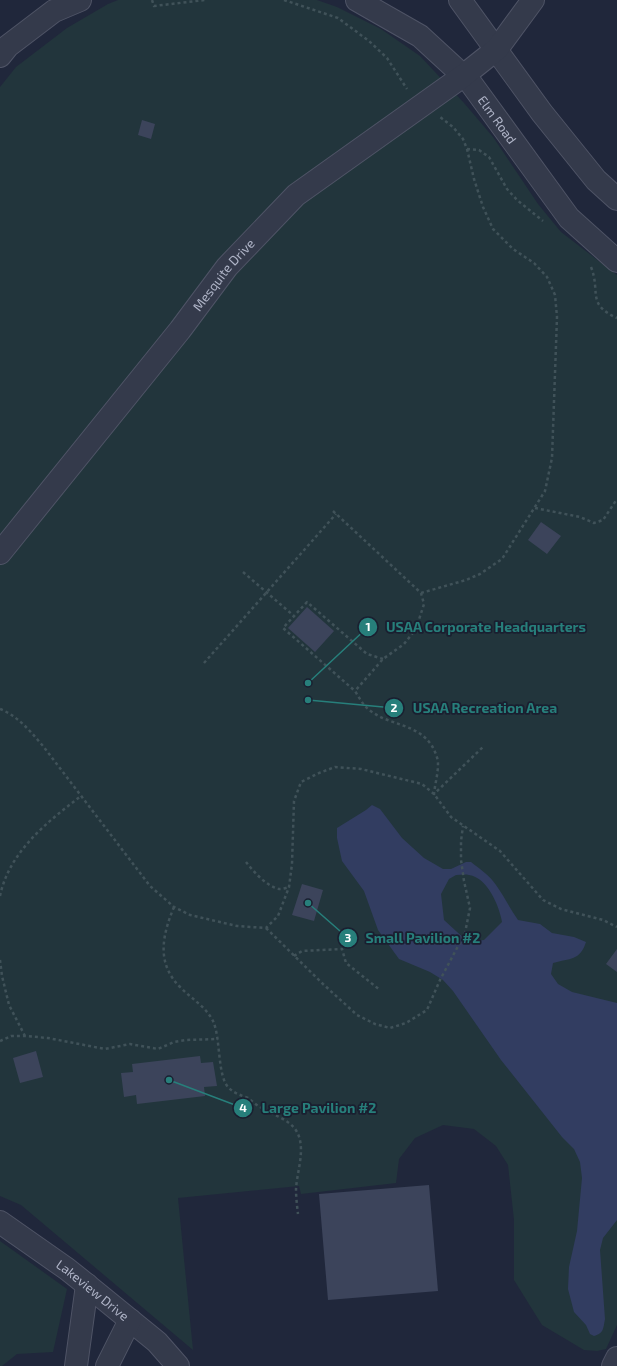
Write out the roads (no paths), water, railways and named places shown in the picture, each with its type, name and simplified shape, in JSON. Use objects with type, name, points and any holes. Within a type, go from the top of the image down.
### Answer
[{"type":"street","points":[[3,47],[54,11],[80,0]]},
{"type":"street","name":"Elm Road","points":[[357,0],[420,36],[470,82],[569,218],[617,260]]},
{"type":"street","points":[[460,0],[542,113],[596,180],[617,199]]},
{"type":"street","name":"Mesquite Drive","points":[[0,553],[180,330],[227,267],[296,195],[463,76],[496,49],[533,0]]},
{"type":"street","name":"Lakeview Drive","points":[[0,1222],[67,1269],[87,1285],[157,1342],[178,1366]]},
{"type":"street","points":[[76,1366],[87,1285]]},
{"type":"street","points":[[107,1366],[130,1320]]},
{"type":"street","points":[[613,1366],[617,1358]]},
{"type":"water","points":[[372,805],[380,809],[402,838],[424,858],[443,869],[451,869],[466,862],[471,862],[494,882],[518,920],[540,924],[552,933],[574,937],[586,942],[581,953],[574,958],[553,963],[551,974],[558,984],[572,992],[617,1003],[617,1220],[603,1238],[600,1250],[605,1319],[602,1330],[597,1335],[594,1336],[590,1334],[586,1325],[574,1312],[568,1289],[569,1267],[577,1231],[582,1178],[580,1162],[574,1149],[562,1137],[501,1060],[453,991],[443,980],[430,972],[399,959],[378,930],[364,891],[342,861],[337,838],[337,828]],"holes":[[[456,875],[476,877],[482,881],[492,894],[502,922],[484,940],[468,942],[444,920],[441,894],[449,879]]]},
{"type":"place","name":"USAA Corporate Headquarters","points":[[308,683]]},
{"type":"place","name":"USAA Recreation Area","points":[[308,700]]},
{"type":"place","name":"Small Pavilion #2","points":[[308,903]]},
{"type":"place","name":"Large Pavilion #2","points":[[169,1080]]}]
